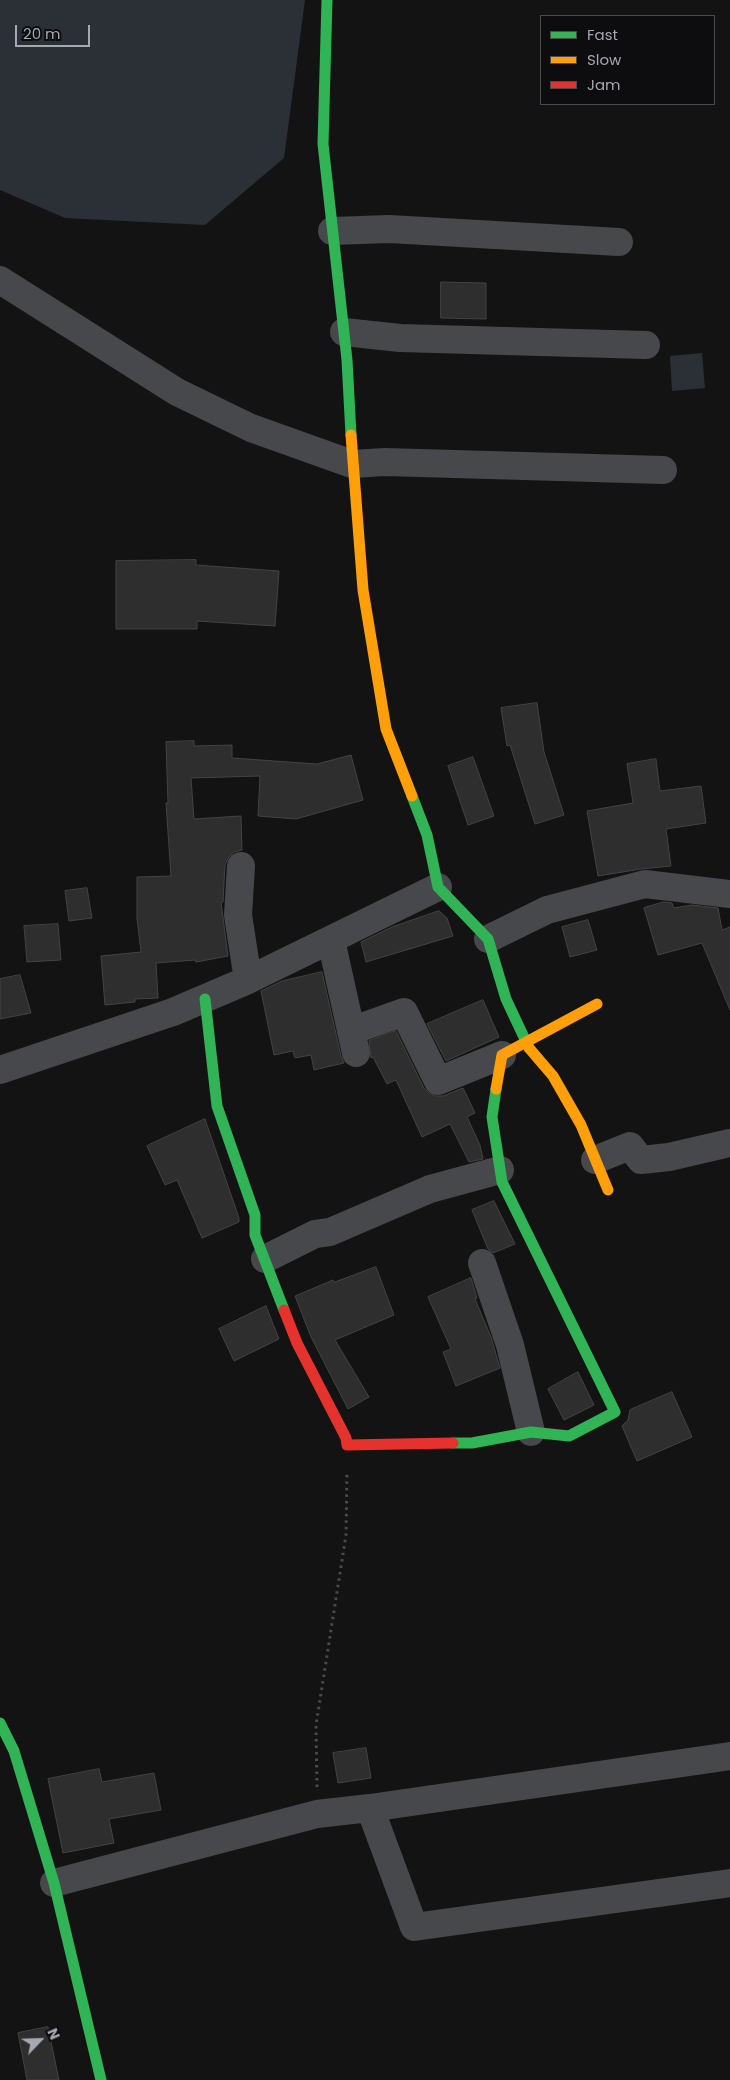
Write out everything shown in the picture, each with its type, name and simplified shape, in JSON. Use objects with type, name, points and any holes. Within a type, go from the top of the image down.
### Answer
[{"type":"street","points":[[205,999],[217,1106],[255,1215],[255,1235],[297,1343],[346,1438],[347,1445],[472,1443],[531,1432],[569,1436],[615,1412],[502,1182],[492,1117],[514,1049],[506,999],[488,939],[438,887],[427,835],[386,729],[363,590],[352,464],[344,332],[323,144],[327,0]]},
{"type":"street","points":[[332,231],[389,228],[619,242]]},
{"type":"street","points":[[0,280],[177,392],[252,428],[352,464],[385,462],[663,470]]},
{"type":"street","points":[[344,332],[400,338],[646,345]]},
{"type":"street","points":[[241,866],[238,915],[248,980]]},
{"type":"street","points":[[488,939],[547,910],[645,884],[730,894]]},
{"type":"street","points":[[0,1070],[173,1012],[205,999],[248,980],[438,887]]},
{"type":"street","points":[[331,940],[353,1042],[404,1012],[438,1080],[514,1049],[597,1004]]},
{"type":"street","points":[[514,1049],[553,1076],[581,1125],[608,1190]]},
{"type":"street","points":[[595,1160],[630,1146],[641,1160],[669,1157],[730,1143]]},
{"type":"street","points":[[265,1259],[315,1234],[330,1232],[430,1189],[500,1170]]},
{"type":"street","points":[[482,1263],[510,1346],[531,1432]]},
{"type":"street","points":[[0,1723],[14,1751],[54,1883],[101,2080]]},
{"type":"street","points":[[54,1883],[317,1814],[730,1756]]},
{"type":"street","points":[[370,1808],[414,1927],[730,1883]]},
{"type":"path","points":[[317,1814],[316,1725],[346,1535],[347,1445]]},
{"type":"shaded area","points":[[0,0],[305,0],[284,158],[205,225],[65,218],[0,190]]},
{"type":"shaded area","points":[[702,353],[705,388],[672,391],[670,356]]},
{"type":"building","points":[[441,282],[486,283],[486,319],[441,318]]},
{"type":"building","points":[[196,560],[196,565],[279,571],[275,626],[197,621],[197,629],[116,629],[116,561]]},
{"type":"building","points":[[537,703],[544,752],[564,815],[535,824],[510,745],[507,746],[501,708]]},
{"type":"building","points":[[194,741],[194,746],[232,745],[232,758],[317,764],[351,755],[363,800],[296,819],[258,816],[260,776],[191,778],[194,819],[241,816],[242,850],[234,852],[228,858],[225,865],[223,902],[221,902],[228,956],[196,962],[195,960],[156,963],[158,998],[135,999],[135,1002],[105,1005],[101,956],[141,952],[137,918],[137,877],[171,876],[166,803],[168,803],[166,742]]},
{"type":"building","points":[[473,757],[494,816],[468,825],[448,766]]},
{"type":"building","points":[[656,759],[660,791],[701,786],[706,823],[666,829],[671,866],[598,876],[587,811],[633,803],[627,764]]},
{"type":"building","points":[[87,888],[92,918],[69,921],[65,891]]},
{"type":"building","points":[[664,902],[672,903],[674,908],[692,905],[718,908],[722,930],[730,927],[730,1010],[702,943],[658,955],[644,908]]},
{"type":"building","points":[[439,911],[447,918],[453,936],[366,962],[361,942],[392,927]]},
{"type":"building","points":[[588,920],[597,950],[570,957],[562,927]]},
{"type":"building","points":[[58,924],[61,960],[27,962],[24,926]]},
{"type":"building","points":[[322,972],[344,1063],[314,1070],[311,1055],[295,1058],[293,1051],[274,1055],[261,991],[282,981]]},
{"type":"building","points":[[20,975],[31,1013],[0,1019],[0,979]]},
{"type":"building","points":[[483,1000],[499,1037],[446,1061],[427,1024]]},
{"type":"building","points":[[396,1031],[424,1088],[429,1093],[443,1096],[463,1088],[475,1113],[467,1117],[480,1145],[483,1159],[469,1162],[450,1124],[422,1137],[396,1080],[387,1084],[373,1057],[371,1058],[369,1041]]},
{"type":"building","points":[[205,1119],[239,1222],[202,1238],[177,1180],[165,1185],[147,1146]]},
{"type":"building","points":[[494,1201],[515,1244],[493,1253],[488,1249],[472,1210]]},
{"type":"building","points":[[376,1267],[394,1315],[335,1340],[369,1397],[348,1409],[311,1337],[295,1296],[333,1280],[334,1282]]},
{"type":"building","points":[[471,1278],[477,1298],[475,1299],[491,1337],[500,1368],[456,1386],[443,1352],[451,1349],[428,1297]]},
{"type":"building","points":[[266,1306],[279,1339],[234,1361],[219,1329]]},
{"type":"building","points":[[578,1372],[594,1405],[564,1420],[548,1389]]},
{"type":"building","points":[[672,1392],[692,1437],[637,1461],[622,1426],[628,1420],[630,1410]]},
{"type":"building","points":[[366,1748],[371,1778],[338,1783],[333,1753]]},
{"type":"building","points":[[99,1769],[102,1782],[154,1773],[161,1810],[109,1819],[114,1843],[63,1853],[48,1779]]},
{"type":"building","points":[[48,2027],[59,2080],[27,2080],[18,2033]]},
{"type":"traffic: fast","points":[[327,0],[323,144],[347,360],[351,435]]},
{"type":"traffic: fast","points":[[412,796],[427,835],[438,887],[488,939],[506,999],[529,1048]]},
{"type":"traffic: fast","points":[[205,999],[217,1106],[255,1215],[255,1235],[284,1310]]},
{"type":"traffic: fast","points":[[453,1443],[472,1443],[531,1432],[569,1436],[615,1412],[502,1182],[492,1117],[496,1089]]},
{"type":"traffic: fast","points":[[0,1723],[14,1751],[54,1883],[101,2080]]},
{"type":"traffic: slow","points":[[351,435],[363,590],[386,729],[412,796]]},
{"type":"traffic: slow","points":[[496,1089],[502,1055],[597,1004]]},
{"type":"traffic: slow","points":[[529,1048],[553,1076],[581,1125],[608,1190]]},
{"type":"traffic: jam","points":[[284,1310],[297,1343],[346,1438],[347,1445],[453,1443]]}]
